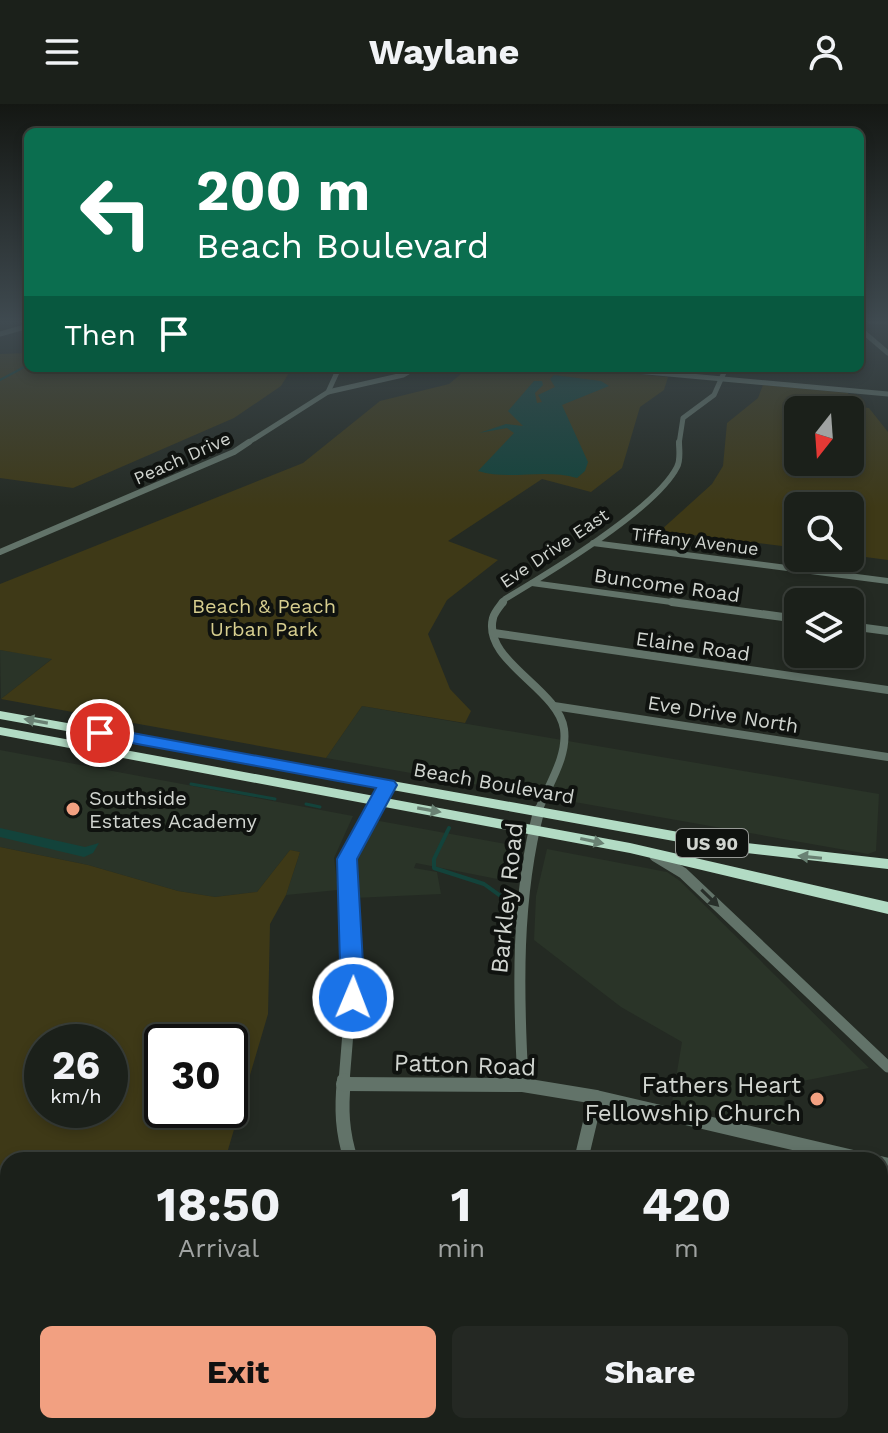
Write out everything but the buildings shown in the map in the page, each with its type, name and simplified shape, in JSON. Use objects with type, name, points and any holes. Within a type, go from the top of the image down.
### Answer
[{"type":"highway","name":"Beach Boulevard","points":[[0,715],[729,846],[888,864]]},
{"type":"highway","name":"US 90","points":[[0,731],[649,852],[888,908]]},
{"type":"street","points":[[328,392],[332,383]]},
{"type":"street","name":"Peach Drive","points":[[0,552],[234,452],[328,392],[368,383]]},
{"type":"street","name":"Eve Drive East","points":[[494,633],[493,618],[499,606],[593,543],[655,495],[672,477],[679,464],[679,433],[683,418],[714,395],[721,383]]},
{"type":"street","points":[[767,383],[888,394]]},
{"type":"street","name":"Tiffany Avenue","points":[[593,543],[888,581]]},
{"type":"street","name":"Buncome Road","points":[[531,583],[784,617]]},
{"type":"street","points":[[864,628],[888,631]]},
{"type":"street","points":[[494,633],[505,657],[554,706],[563,721],[565,739],[538,811]]},
{"type":"street","name":"Elaine Road","points":[[494,633],[888,690]]},
{"type":"street","name":"Eve Drive North","points":[[554,706],[888,757]]},
{"type":"street","points":[[58,742],[72,728]]},
{"type":"street","points":[[888,757],[888,768]]},
{"type":"street","points":[[349,1152],[343,1134],[341,1105],[353,998],[354,958],[347,859],[388,785]]},
{"type":"street","name":"Barkley Road","points":[[523,1085],[520,953],[538,811]]},
{"type":"street","points":[[649,852],[683,873],[888,1067]]},
{"type":"street","points":[[888,1057],[888,1067]]},
{"type":"street","name":"Patton Road","points":[[343,1084],[523,1085],[596,1097],[832,1152]]},
{"type":"street","points":[[583,1152],[596,1097]]},
{"type":"shaded area","points":[[0,650],[53,658],[1,699]]},
{"type":"shaded area","points":[[362,706],[879,794],[876,851],[868,854],[326,758]]},
{"type":"shaded area","points":[[0,750],[353,816],[334,858],[338,890],[286,895],[300,852],[290,850],[257,892],[215,897],[178,891],[88,865],[0,847]]},
{"type":"shaded area","points":[[374,820],[522,847],[517,883],[416,863],[414,868],[437,872],[441,894],[354,898],[350,867]]},
{"type":"shaded area","points":[[547,849],[667,872],[680,881],[869,1068],[777,1086],[785,1091],[781,1126],[672,1102],[682,1042],[621,1007],[534,940],[536,896]]},
{"type":"green space","points":[[0,383],[283,383],[234,418],[73,488],[0,478]]},
{"type":"green space","name":"Beach & Peach Urban Park","points":[[666,383],[664,390],[640,407],[622,468],[591,492],[542,479],[448,541],[498,560],[447,600],[428,634],[450,689],[471,711],[465,723],[362,706],[326,758],[1,699],[52,659],[0,650],[0,584],[303,463],[380,401],[449,384]]},
{"type":"green space","points":[[763,385],[848,393],[849,396],[784,396],[784,476],[864,476],[864,407],[869,408],[888,432],[888,560],[864,557],[864,492],[784,492],[784,546],[660,531],[712,484],[723,466],[727,423],[758,398]]},
{"type":"green space","points":[[0,847],[88,865],[178,891],[215,897],[257,892],[290,850],[300,852],[286,895],[270,924],[268,1014],[248,1082],[248,1024],[144,1024],[144,1128],[234,1128],[227,1152],[0,1152]]},
{"type":"water","points":[[532,383],[543,385],[535,393],[537,403],[542,402],[538,395],[555,387],[553,383],[604,383],[609,386],[562,405],[588,462],[585,471],[577,478],[478,471],[514,433],[507,428],[479,433],[506,424],[523,426],[508,411]]},
{"type":"water","points":[[0,828],[85,847],[99,843],[93,853],[84,857],[0,837]]},
{"type":"waterway","points":[[191,784],[275,799]]},
{"type":"waterway","points":[[306,804],[320,807]]},
{"type":"waterway","points":[[449,828],[434,859],[434,868],[484,884],[513,905]]},
{"type":"place","name":"Southside Estates Academy","points":[[73,809]]},
{"type":"place","name":"Fathers Heart Fellowship Church","points":[[817,1099]]},
{"type":"route","points":[[100,733],[388,785],[352,847],[345,871],[354,958],[353,998]]}]
